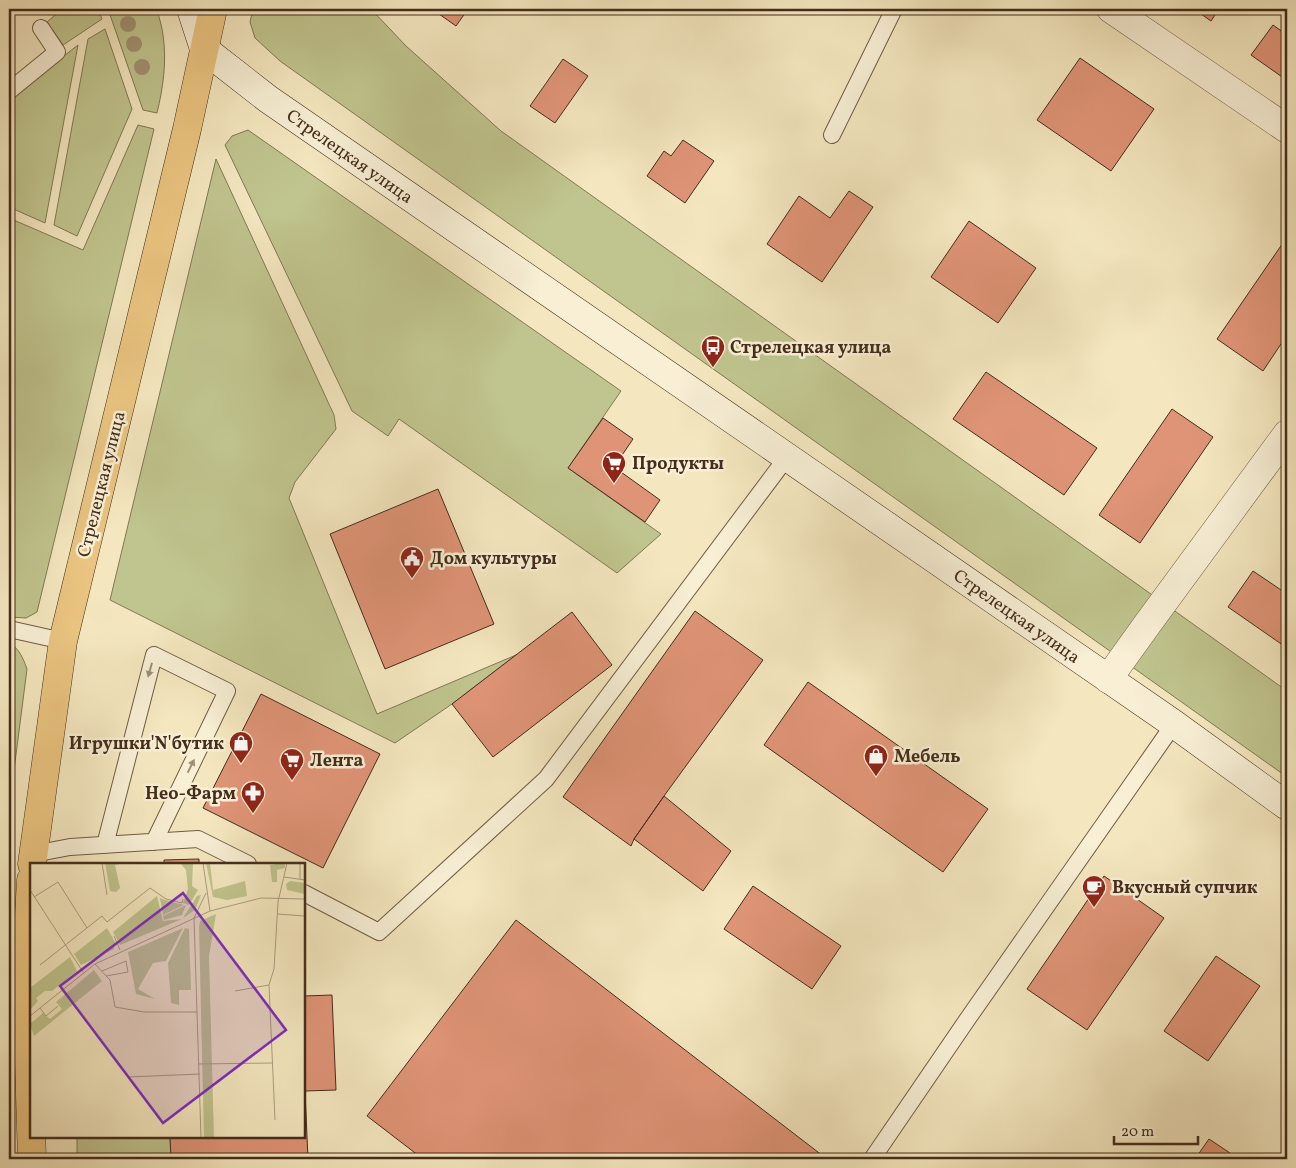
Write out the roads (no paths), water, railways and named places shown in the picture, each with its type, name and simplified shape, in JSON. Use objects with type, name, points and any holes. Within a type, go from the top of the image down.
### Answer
[{"type":"main road","points":[[191,9],[204,49]]},
{"type":"main road","points":[[204,49],[213,9]]},
{"type":"main road","points":[[1110,9],[1287,129]]},
{"type":"main road","name":"Стрелецкая улица","points":[[32,863],[63,642],[187,129],[204,49],[268,99],[1174,724],[1287,806]]},
{"type":"main road","points":[[1108,679],[1287,434]]},
{"type":"main road","name":"Стрелецкая улица","points":[[30,900],[26,967],[30,1095]]},
{"type":"main road","name":"Стрелецкая улица","points":[[31,1138],[32,1159]]},
{"type":"lane","points":[[832,135],[894,9]]},
{"type":"lane","points":[[9,92],[57,52],[40,28]]},
{"type":"lane","points":[[305,894],[379,932],[546,779],[787,457]]},
{"type":"lane","points":[[9,629],[63,642]]},
{"type":"lane","points":[[105,844],[154,655],[227,691],[154,842]]},
{"type":"lane","points":[[872,1159],[1174,724]]},
{"type":"lane","points":[[38,863],[70,847],[198,838],[246,863]]},
{"type":"place","name":"Стрелецкая улица","points":[[713,368]]},
{"type":"place","name":"Продукты","points":[[614,484]]},
{"type":"place","name":"Дом культуры","points":[[412,579]]},
{"type":"place","name":"Игрушки'N'бутик","points":[[241,764]]},
{"type":"place","name":"Мебель","points":[[876,777]]},
{"type":"place","name":"Лента","points":[[292,781]]},
{"type":"place","name":"Нео-Фарм","points":[[253,814]]},
{"type":"place","name":"Вкусный супчик","points":[[1094,908]]}]
